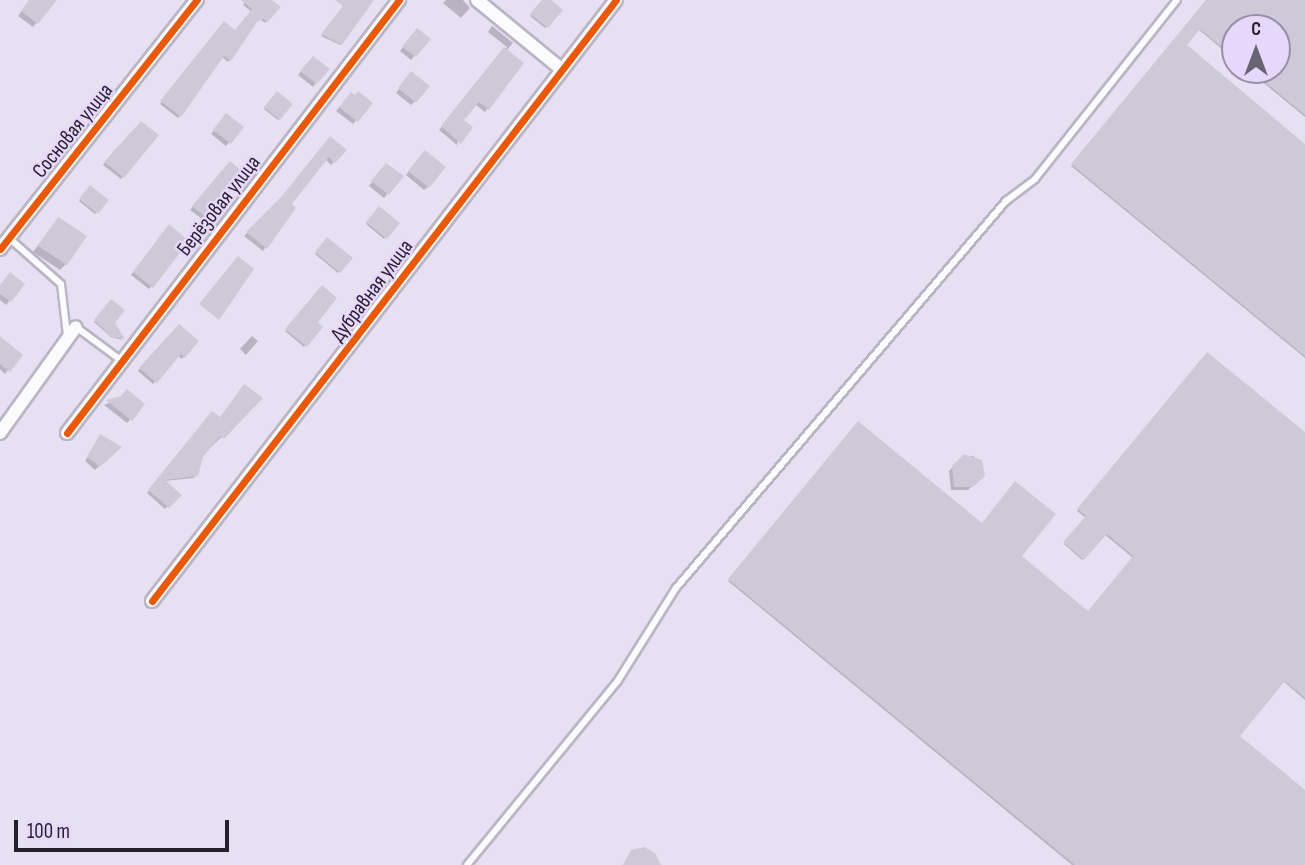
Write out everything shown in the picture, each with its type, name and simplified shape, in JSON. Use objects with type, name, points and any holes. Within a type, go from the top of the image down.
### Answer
[{"type":"street","name":"Сосновая улица","points":[[0,249],[197,0]]},
{"type":"street","name":"Берёзовая улица","points":[[67,433],[399,0]]},
{"type":"street","points":[[477,0],[560,68]]},
{"type":"street","name":"Дубравная улица","points":[[152,601],[379,312],[560,68],[616,0]]},
{"type":"street","points":[[0,433],[76,327]]},
{"type":"lane","points":[[467,865],[617,682],[676,588],[1006,201],[1035,179],[1177,0]]},
{"type":"lane","points":[[9,238],[61,285],[68,338]]},
{"type":"lane","points":[[76,327],[122,361]]},
{"type":"building","points":[[29,0],[57,0],[38,24],[21,11]]},
{"type":"building","points":[[241,0],[272,0],[281,7],[268,22],[263,19],[257,22],[231,61],[224,56],[181,117],[160,101],[224,21],[235,30],[252,9]]},
{"type":"building","points":[[335,0],[374,0],[342,45],[321,34],[343,6]]},
{"type":"building","points":[[542,0],[551,0],[563,10],[548,28],[530,14]]},
{"type":"building","points":[[1206,0],[1305,0],[1305,115],[1267,84],[1291,84],[1291,14],[1221,14],[1221,46],[1200,29],[1187,45],[1221,74],[1221,84],[1233,84],[1305,144],[1305,356],[1071,164]]},
{"type":"building","points":[[417,28],[431,39],[416,57],[402,47]]},
{"type":"building","points":[[504,47],[524,63],[489,110],[479,102],[464,120],[473,127],[461,144],[441,126]]},
{"type":"building","points":[[313,56],[330,69],[317,84],[300,71]]},
{"type":"building","points":[[411,71],[430,86],[416,103],[398,88]]},
{"type":"building","points":[[277,91],[293,104],[280,120],[264,107]]},
{"type":"building","points":[[358,91],[373,103],[358,122],[339,107],[351,92],[355,95]]},
{"type":"building","points":[[226,113],[244,127],[231,144],[213,130]]},
{"type":"building","points":[[141,121],[159,135],[124,178],[104,162]]},
{"type":"building","points":[[330,136],[347,150],[335,163],[329,157],[292,204],[296,208],[267,249],[246,232],[282,196]]},
{"type":"building","points":[[425,150],[446,167],[429,188],[408,171]]},
{"type":"building","points":[[230,161],[251,179],[239,181],[209,220],[192,206]]},
{"type":"building","points":[[386,163],[404,176],[389,195],[371,181]]},
{"type":"building","points":[[90,185],[109,200],[98,214],[79,199]]},
{"type":"building","points":[[379,206],[400,223],[387,239],[366,222]]},
{"type":"building","points":[[58,217],[87,236],[67,265],[38,246]]},
{"type":"building","points":[[169,224],[189,241],[153,288],[133,272]]},
{"type":"building","points":[[327,237],[353,258],[340,273],[315,252]]},
{"type":"building","points":[[238,256],[254,269],[219,320],[199,304]]},
{"type":"building","points":[[10,272],[25,284],[11,302],[0,294],[0,285]]},
{"type":"building","points":[[322,285],[337,298],[318,322],[323,327],[307,347],[285,329]]},
{"type":"building","points":[[111,299],[125,310],[115,323],[125,339],[112,337],[94,320]]},
{"type":"building","points":[[179,324],[199,341],[185,358],[181,354],[157,383],[139,368]]},
{"type":"building","points":[[0,336],[23,355],[10,372],[0,364]]},
{"type":"building","points":[[1207,352],[1305,432],[1305,698],[1285,681],[1240,736],[1305,790],[1305,865],[1075,865],[728,579],[858,421],[982,523],[1015,481],[1056,514],[1022,556],[1088,611],[1133,556],[1107,534],[1084,560],[1063,542],[1086,516],[1077,509]]},
{"type":"building","points":[[244,384],[263,398],[224,439],[220,436],[203,457],[198,476],[165,480],[182,495],[169,508],[148,490],[212,411],[220,417]]},
{"type":"building","points":[[127,389],[145,404],[132,421],[106,400],[121,396]]},
{"type":"building","points":[[100,434],[122,447],[100,467],[87,457]]},
{"type":"building","points":[[964,454],[982,460],[985,476],[973,487],[954,487],[952,466]]},
{"type":"building","points":[[644,847],[655,853],[661,865],[623,865],[631,850]]},
{"type":"cycle path","points":[[0,249],[197,0]]},
{"type":"cycle path","points":[[67,433],[399,0]]},
{"type":"cycle path","points":[[152,601],[616,0]]}]
